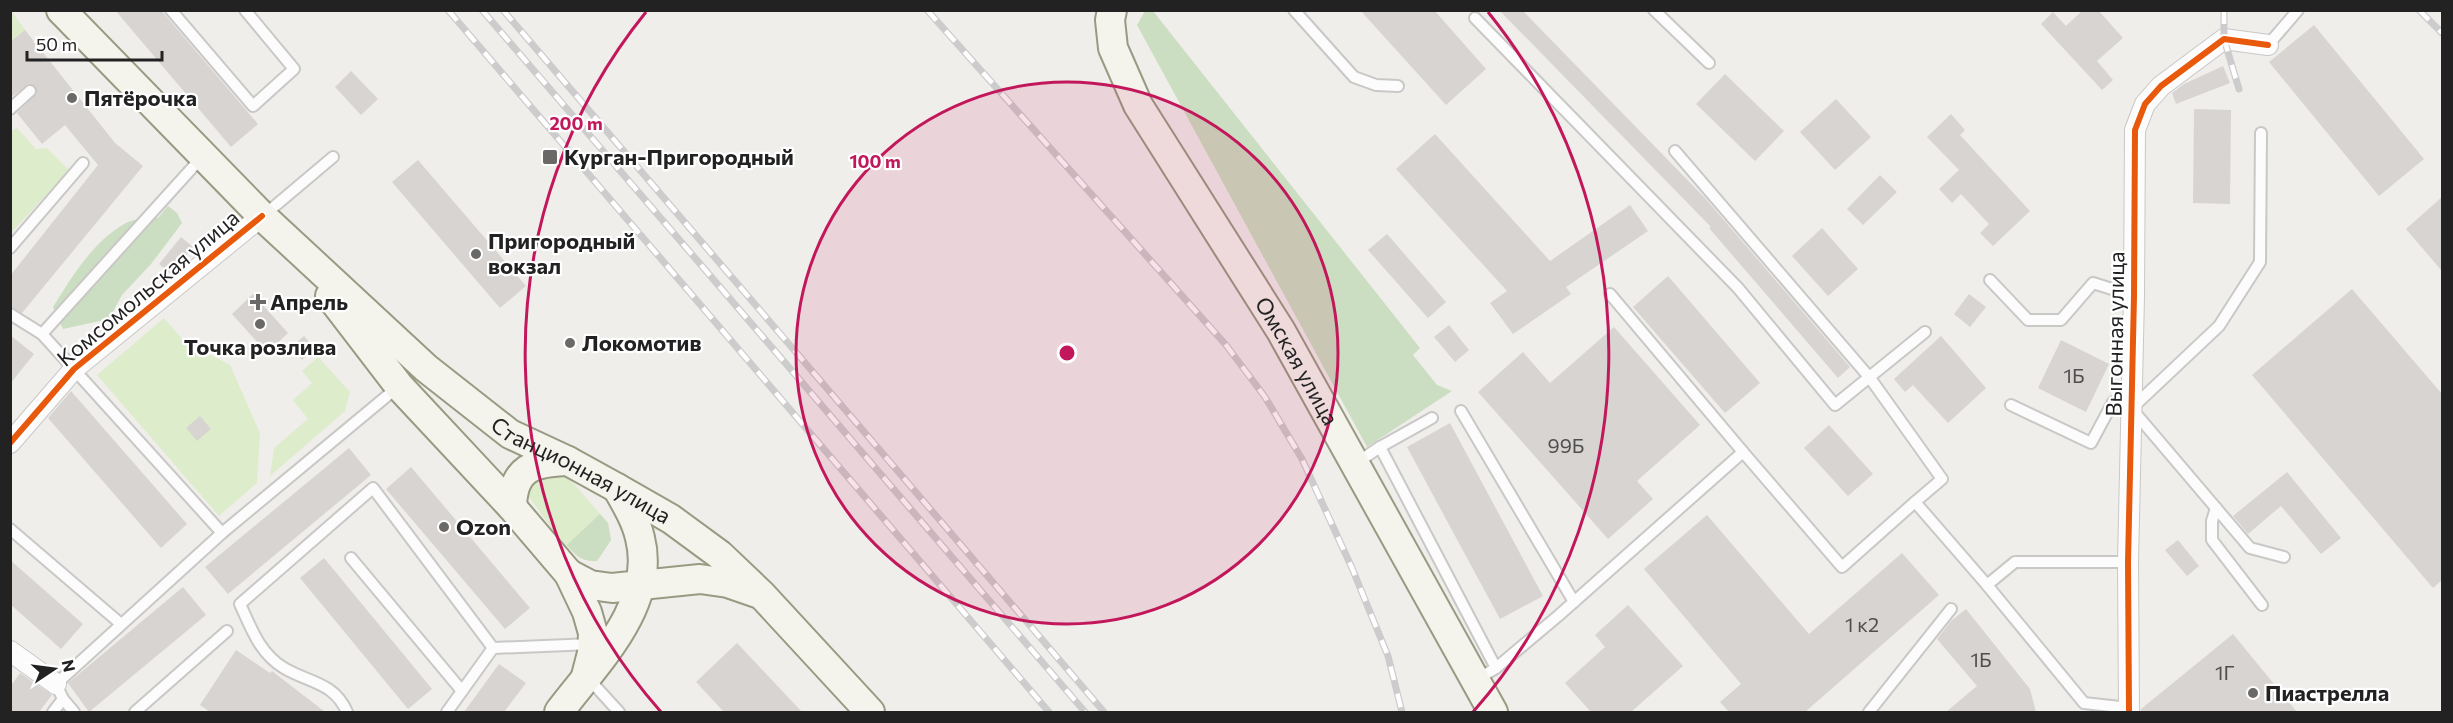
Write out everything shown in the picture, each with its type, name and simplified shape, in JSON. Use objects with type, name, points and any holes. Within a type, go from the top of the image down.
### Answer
[{"type":"main road","name":"Станционная улица","points":[[61,10],[273,225],[426,368],[510,434],[568,460],[671,519],[720,555],[762,595],[870,712]]},
{"type":"main road","name":"Омская улица","points":[[1112,10],[1110,20],[1113,48],[1138,105],[1281,331],[1355,464],[1486,674],[1493,712]]},
{"type":"main road","name":"Станционная улица","points":[[273,225],[399,386],[512,507],[568,574],[587,612],[593,633],[586,676]]},
{"type":"main road","points":[[512,507],[512,489],[519,477],[533,467],[546,462],[568,460]]},
{"type":"main road","points":[[559,712],[620,632],[641,585],[644,563],[641,539],[632,515],[617,488]]},
{"type":"main road","points":[[568,574],[590,585],[612,588],[700,579],[728,583],[762,595]]},
{"type":"street","name":"Выгонная улица","points":[[2129,710],[2128,562],[2135,130],[2145,104],[2161,86],[2224,39],[2268,45]]},
{"type":"street","name":"Комсомольская улица","points":[[10,443],[74,369],[273,225]]},
{"type":"street","points":[[10,651],[59,692]]},
{"type":"lane","points":[[171,10],[253,106],[294,69],[245,10]]},
{"type":"lane","points":[[1294,10],[1354,77],[1376,85],[1398,86]]},
{"type":"lane","points":[[1654,10],[1709,63]]},
{"type":"lane","points":[[2268,45],[2298,10]]},
{"type":"lane","points":[[1475,18],[1738,288],[1835,405],[1925,332]]},
{"type":"lane","points":[[10,109],[30,91]]},
{"type":"lane","points":[[2131,408],[2219,326],[2260,262],[2261,133]]},
{"type":"lane","points":[[1610,294],[1842,567],[1942,479],[1870,378],[1675,151]]},
{"type":"lane","points":[[42,334],[203,156]]},
{"type":"lane","points":[[273,225],[333,157]]},
{"type":"lane","points":[[10,248],[83,163]]},
{"type":"lane","points":[[1990,280],[2028,320],[2061,320],[2093,283],[2134,296]]},
{"type":"lane","points":[[10,314],[42,334],[222,533]]},
{"type":"lane","points":[[54,712],[59,692],[120,624],[222,533],[399,386]]},
{"type":"lane","points":[[2011,405],[2091,443],[2113,402],[2131,408],[2250,548],[2284,557]]},
{"type":"lane","points":[[1461,411],[1574,602]]},
{"type":"lane","points":[[1355,464],[1432,418]]},
{"type":"lane","points":[[1380,447],[1486,674],[1574,602],[1743,452]]},
{"type":"lane","points":[[347,712],[343,703],[327,687],[283,668],[259,646],[240,603],[373,488],[493,648]]},
{"type":"lane","points":[[1915,502],[1988,585],[2085,708],[2129,710]]},
{"type":"lane","points":[[2216,508],[2212,521],[2212,540],[2262,605]]},
{"type":"lane","points":[[10,530],[120,624]]},
{"type":"lane","points":[[351,558],[462,691]]},
{"type":"lane","points":[[1988,585],[2015,562],[2128,562]]},
{"type":"lane","points":[[1869,712],[1951,609]]},
{"type":"lane","points":[[135,712],[227,631]]},
{"type":"lane","points":[[493,648],[593,644]]},
{"type":"lane","points":[[447,712],[493,648]]},
{"type":"lane","points":[[586,676],[619,712]]},
{"type":"lane","points":[[59,692],[74,712]]},
{"type":"green space","points":[[10,11],[25,30],[11,42]]},
{"type":"green space","points":[[1145,11],[1153,11],[1420,348],[1413,355],[1437,385],[1452,391],[1367,447],[1137,25]]},
{"type":"green space","points":[[17,128],[36,149],[47,148],[69,170],[11,233],[11,131]]},
{"type":"green space","points":[[168,206],[177,213],[182,223],[151,264],[122,295],[109,319],[63,329],[53,307],[93,250],[129,221],[158,218]]},
{"type":"green space","points":[[164,318],[184,341],[230,365],[260,433],[257,483],[219,516],[97,375]]},
{"type":"green space","points":[[318,357],[350,392],[345,411],[270,476],[274,448],[308,419],[293,400],[312,383],[302,371]]},
{"type":"green space","points":[[561,469],[608,523],[611,540],[597,561],[587,560],[568,547],[529,497],[527,489],[530,476]]},
{"type":"green space","points":[[600,514],[608,523],[611,540],[597,561],[583,559],[567,545]]},
{"type":"building","points":[[115,10],[161,10],[258,124],[231,147]]},
{"type":"building","points":[[1360,10],[1434,10],[1486,69],[1446,105]]},
{"type":"building","points":[[1499,10],[1522,10],[1705,198],[1850,367],[1838,378],[1709,228],[1711,227]]},
{"type":"building","points":[[2083,10],[2098,10],[2123,38],[2097,61],[2113,80],[2102,90],[2041,24],[2053,12],[2066,26]]},
{"type":"building","points":[[2314,25],[2424,159],[2379,196],[2269,62]]},
{"type":"building","points":[[25,30],[115,143],[143,166],[22,313],[10,307],[10,276],[98,165],[65,125],[42,144],[17,113],[37,93],[35,86],[28,84],[10,98],[10,42]]},
{"type":"building","points":[[2223,66],[2230,83],[2176,104],[2172,93],[2184,84]]},
{"type":"building","points":[[351,71],[378,99],[361,115],[335,87]]},
{"type":"building","points":[[1725,74],[1784,131],[1755,161],[1696,104]]},
{"type":"building","points":[[1836,99],[1871,137],[1835,170],[1800,132]]},
{"type":"building","points":[[2194,109],[2231,110],[2230,204],[2193,203]]},
{"type":"building","points":[[1951,114],[1965,130],[1960,135],[2030,211],[1993,246],[1980,233],[1989,224],[1961,194],[1952,203],[1939,189],[1959,170],[1927,137]]},
{"type":"building","points":[[1435,134],[1550,261],[1630,205],[1648,231],[1566,287],[1571,294],[1513,334],[1490,303],[1507,291],[1396,169]]},
{"type":"building","name":"Пригородный вокзал","points":[[418,160],[526,286],[500,308],[392,182]]},
{"type":"building","points":[[1880,175],[1897,192],[1863,225],[1847,209]]},
{"type":"building","points":[[2442,197],[2442,271],[2406,229]]},
{"type":"building","points":[[1822,228],[1858,269],[1828,296],[1792,256]]},
{"type":"building","points":[[1387,234],[1446,302],[1428,318],[1368,250]]},
{"type":"building","points":[[181,237],[193,247],[171,274],[159,264]]},
{"type":"building","points":[[1668,276],[1760,383],[1725,413],[1633,307]]},
{"type":"building","points":[[2352,289],[2442,394],[2442,580],[2433,588],[2252,375]]},
{"type":"building","name":"Точка розлива","points":[[253,294],[288,333],[267,353],[232,314]]},
{"type":"building","points":[[1969,294],[1986,307],[1970,327],[1954,314]]},
{"type":"building","points":[[1449,325],[1469,350],[1455,362],[1434,337]]},
{"type":"building","points":[[1614,327],[1700,425],[1637,481],[1653,499],[1608,539],[1478,392],[1523,352],[1550,383]]},
{"type":"building","points":[[10,335],[34,354],[10,384]]},
{"type":"building","points":[[304,336],[315,348],[302,360],[291,347]]},
{"type":"building","points":[[1941,336],[1986,388],[1948,423],[1913,385],[1905,392],[1894,379]]},
{"type":"building","points":[[2061,340],[2109,364],[2086,412],[2038,388]]},
{"type":"building","points":[[71,391],[187,524],[161,548],[48,418]]},
{"type":"building","points":[[200,416],[211,429],[197,441],[186,428]]},
{"type":"building","points":[[1450,423],[1543,596],[1500,619],[1407,447]]},
{"type":"building","points":[[1829,425],[1873,474],[1848,496],[1804,448]]},
{"type":"building","points":[[349,448],[371,475],[228,594],[205,567]]},
{"type":"building","points":[[411,467],[530,608],[505,629],[386,489]]},
{"type":"building","points":[[2287,472],[2341,538],[2321,554],[2281,506],[2248,534],[2233,516]]},
{"type":"building","points":[[1707,515],[1809,634],[1902,553],[1939,595],[1805,712],[1729,712],[1720,702],[1741,684],[1644,569]]},
{"type":"building","points":[[2178,540],[2199,566],[2187,576],[2165,550]]},
{"type":"building","points":[[324,558],[432,689],[408,709],[300,578]]},
{"type":"building","points":[[10,560],[83,624],[61,649],[10,604]]},
{"type":"building","points":[[183,587],[206,615],[89,712],[68,683]]},
{"type":"building","points":[[1628,605],[1683,666],[1631,712],[1591,712],[1565,683],[1605,647],[1595,635]]},
{"type":"building","points":[[1966,609],[2030,689],[2036,712],[1946,712],[1977,686],[1937,639],[1951,621]]},
{"type":"building","points":[[2233,634],[2297,712],[2141,712],[2141,709]]},
{"type":"building","points":[[737,643],[802,712],[724,712],[696,682]]},
{"type":"building","points":[[236,650],[270,673],[272,671],[325,712],[210,712],[200,705]]},
{"type":"building","points":[[499,664],[526,683],[504,712],[464,712]]},
{"type":"building","points":[[20,673],[52,695],[39,712],[10,712],[10,687]]},
{"type":"railway","points":[[448,10],[1049,712]]},
{"type":"railway","points":[[482,10],[1085,712]]},
{"type":"railway","points":[[503,10],[1104,712]]},
{"type":"railway","points":[[927,10],[1226,345],[1265,397],[1302,459],[1352,568],[1388,656],[1402,712]]},
{"type":"railway","points":[[2224,10],[2224,39],[2239,89]]},
{"type":"railway","points":[[2419,10],[2442,33]]},
{"type":"cycle path","points":[[2129,712],[2128,562],[2135,130],[2145,104],[2161,86],[2224,39],[2268,45]]},
{"type":"cycle path","points":[[10,443],[74,369],[262,216]]},
{"type":"place","name":"Пятёрочка","points":[[72,98]]},
{"type":"place","name":"Курган-Пригородный","points":[[550,157]]},
{"type":"place","name":"Пригородный вокзал","points":[[476,254]]},
{"type":"place","name":"Апрель","points":[[258,302]]},
{"type":"place","name":"Точка розлива","points":[[260,324]]},
{"type":"place","name":"Локомотив","points":[[570,343]]},
{"type":"place","name":"Ozon","points":[[444,527]]},
{"type":"place","name":"Пиастрелла","points":[[2253,693]]}]
